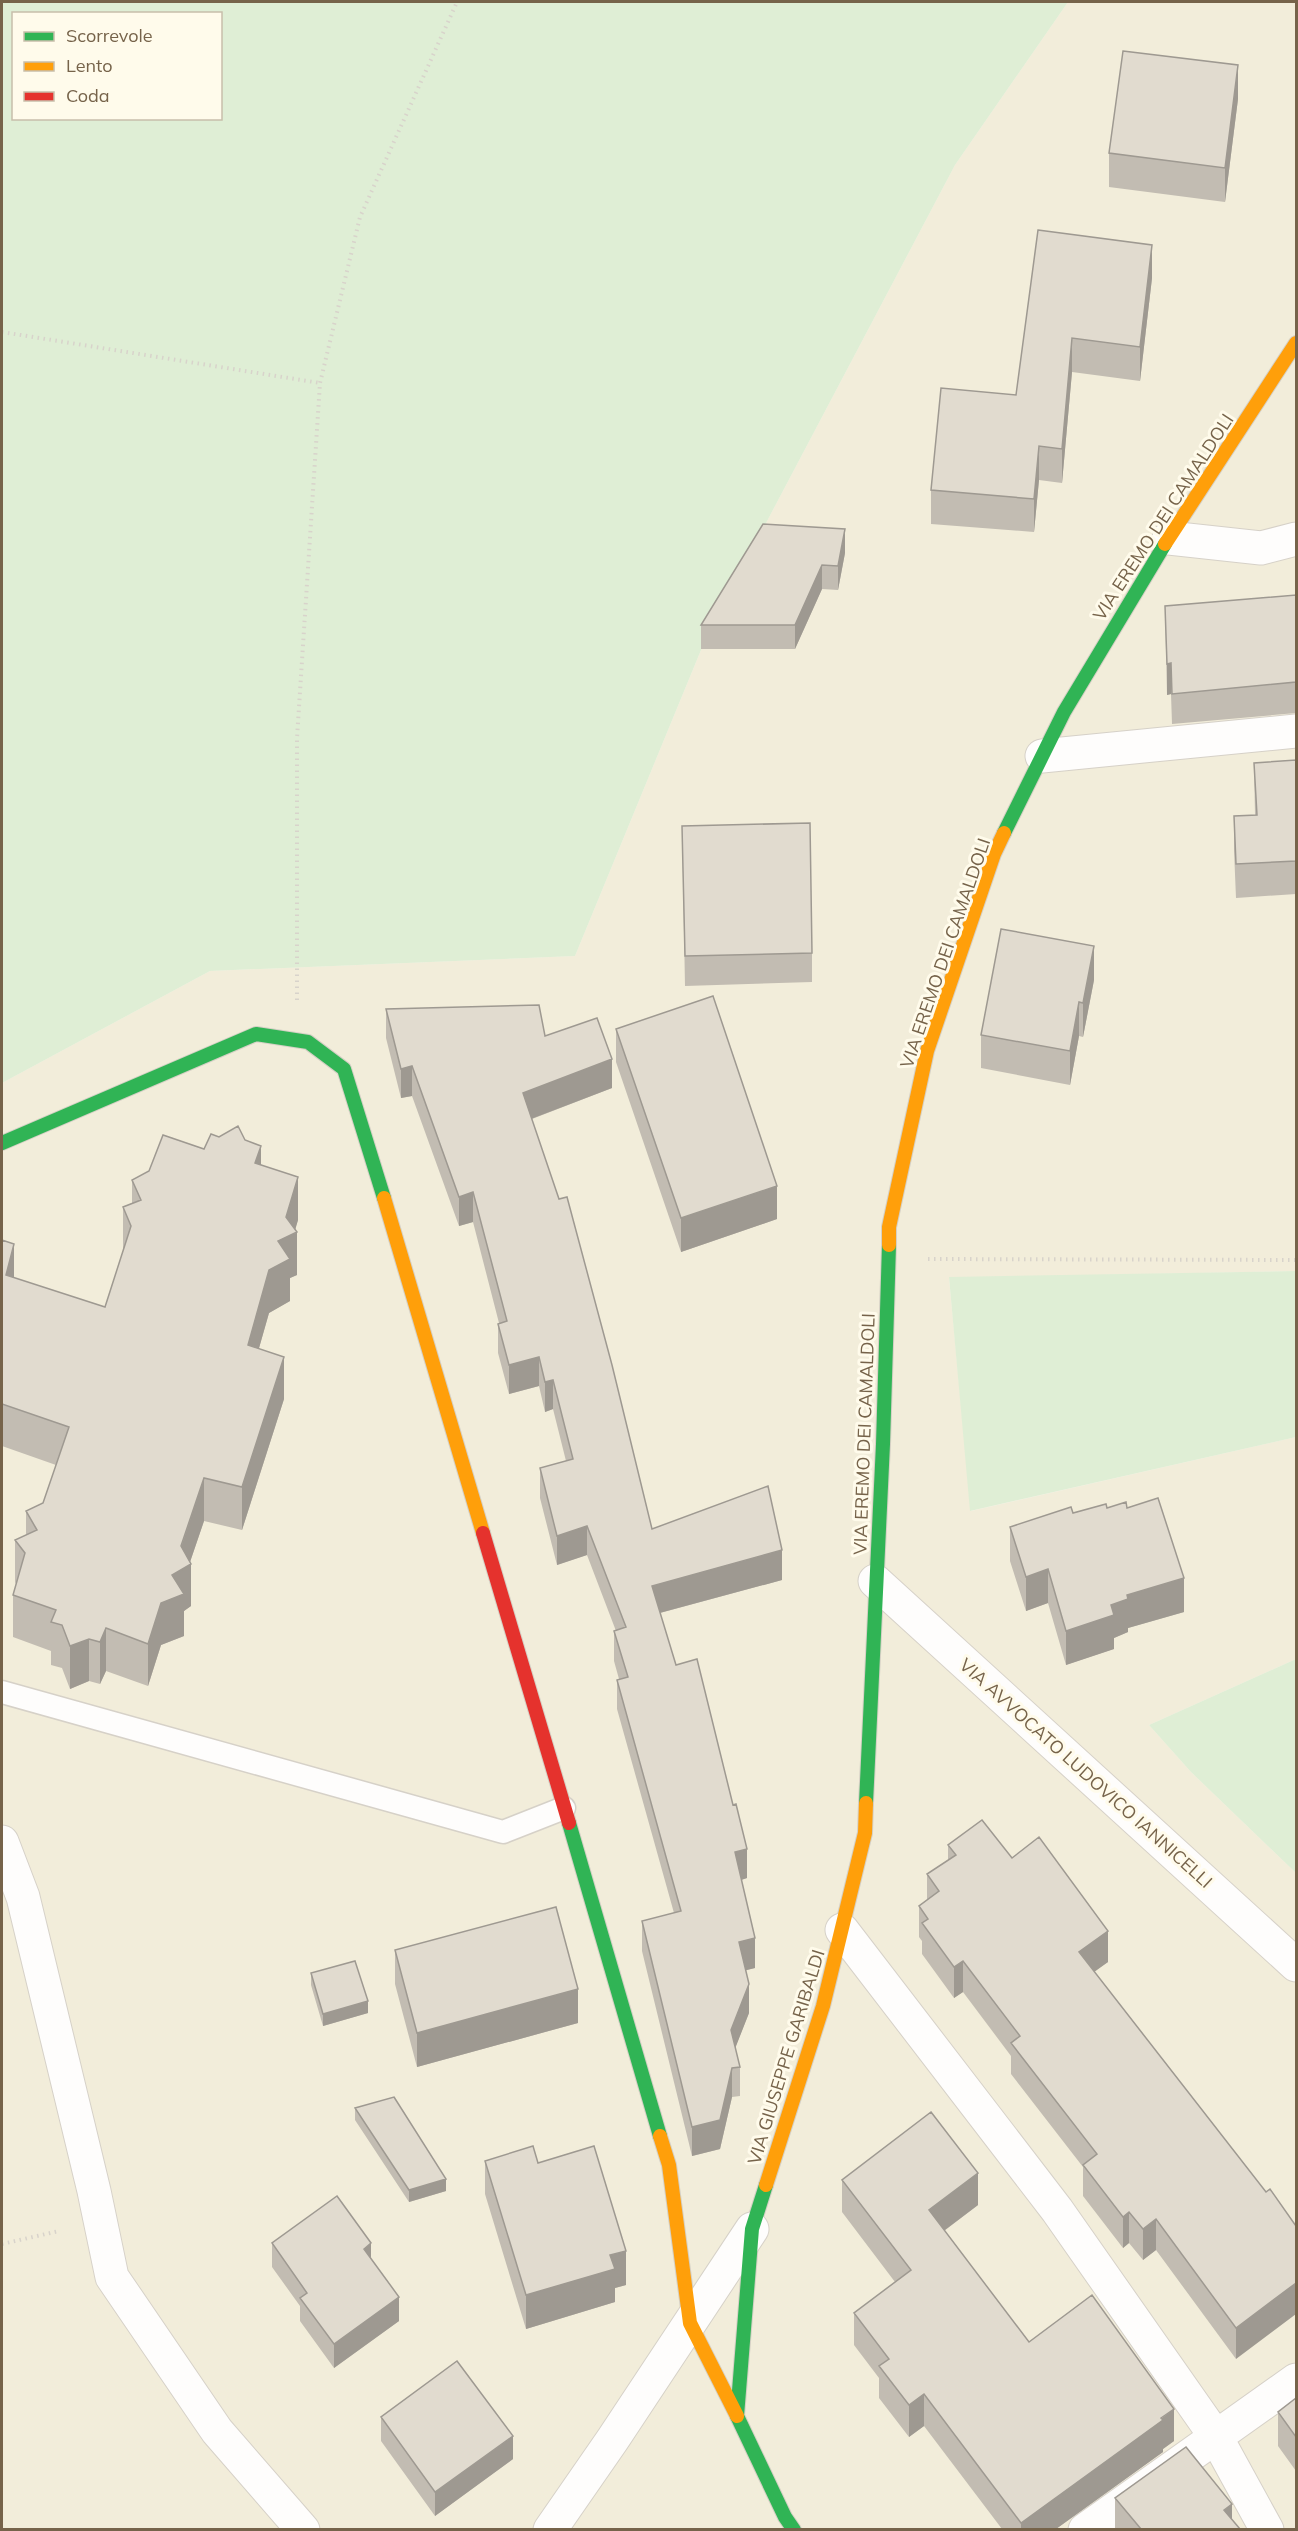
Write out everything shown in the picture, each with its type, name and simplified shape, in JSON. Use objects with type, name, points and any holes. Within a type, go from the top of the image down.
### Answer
[{"type":"street","name":"VIA EREMO DEI CAMALDOLI","points":[[875,1581],[883,1444],[889,1227],[927,1051],[994,854],[1064,712],[1142,579],[1296,343]]},
{"type":"street","points":[[1169,538],[1261,548],[1296,539]]},
{"type":"street","points":[[1042,756],[1296,731]]},
{"type":"street","points":[[2,1143],[256,1034],[308,1042],[344,1069],[397,1240],[669,2165],[690,2323],[785,2517],[794,2529]]},
{"type":"street","name":"VIA GIUSEPPE GARIBALDI","points":[[737,2416],[752,2229],[823,2006],[865,1833],[874,1673],[875,1581]]},
{"type":"street","name":"VIA AVVOCATO LUDOVICO IANNICELLI","points":[[875,1581],[1296,1965]]},
{"type":"street","points":[[2,1842],[23,1897],[112,2277],[217,2431],[303,2529]]},
{"type":"street","points":[[842,1930],[1057,2210],[1216,2437],[1267,2529]]},
{"type":"street","points":[[550,2529],[613,2439],[752,2229]]},
{"type":"street","points":[[1085,2529],[1296,2380]]},
{"type":"lane","points":[[2,1692],[503,1832],[564,1808]]},
{"type":"path","points":[[308,1042],[296,997],[297,738],[320,382],[360,216],[457,2]]},
{"type":"path","points":[[2,332],[320,382]]},
{"type":"path","points":[[889,1259],[1296,1260]]},
{"type":"path","points":[[2,2244],[101,2223]]},
{"type":"shaded area","points":[[1068,2],[1296,2],[1296,1271],[949,1278],[971,1511],[1296,1437],[1296,1659],[1149,1725],[1191,1772],[1296,1873],[1296,2529],[2,2530],[2,1083],[210,971],[575,956],[708,633],[955,165]]},
{"type":"green space","points":[[2,2],[1068,2],[955,165],[708,633],[575,956],[210,971],[2,1083]]},
{"type":"green space","points":[[1296,1271],[1296,1437],[970,1511],[949,1277]]},
{"type":"green space","points":[[1296,1659],[1296,1873],[1191,1772],[1149,1725]]},
{"type":"building","points":[[1123,51],[1238,65],[1225,168],[1109,153]]},
{"type":"building","points":[[1038,230],[1152,245],[1140,347],[1072,338],[1062,449],[1039,446],[1034,499],[931,490],[941,388],[1016,395]]},
{"type":"building","points":[[763,524],[845,529],[838,566],[822,565],[795,625],[701,625]]},
{"type":"building","points":[[1296,595],[1296,682],[1172,694],[1171,663],[1167,664],[1165,606]]},
{"type":"building","points":[[1296,760],[1296,861],[1236,864],[1234,816],[1257,815],[1254,763]]},
{"type":"building","points":[[810,823],[812,953],[685,956],[682,826]]},
{"type":"building","points":[[1001,929],[1094,946],[1083,1003],[1079,1002],[1070,1051],[981,1035]]},
{"type":"building","points":[[713,996],[777,1186],[681,1218],[616,1029]]},
{"type":"building","points":[[539,1005],[545,1036],[597,1018],[612,1059],[523,1093],[559,1199],[567,1197],[612,1365],[652,1529],[768,1486],[782,1550],[652,1586],[676,1665],[697,1659],[733,1805],[736,1804],[747,1849],[735,1852],[755,1938],[739,1942],[749,1984],[731,2030],[740,2067],[732,2068],[720,2120],[692,2127],[642,1921],[681,1911],[617,1680],[628,1677],[614,1631],[626,1627],[587,1526],[557,1536],[540,1468],[573,1459],[553,1380],[545,1382],[539,1357],[509,1365],[498,1324],[507,1321],[473,1192],[459,1197],[412,1066],[401,1069],[386,1009]]},
{"type":"building","points":[[238,1126],[245,1140],[261,1146],[255,1163],[298,1177],[286,1217],[297,1232],[278,1241],[290,1259],[269,1270],[248,1345],[284,1357],[242,1487],[204,1478],[181,1546],[191,1564],[172,1575],[184,1594],[161,1603],[148,1644],[106,1628],[100,1642],[89,1639],[70,1646],[62,1625],[51,1622],[56,1610],[13,1595],[25,1553],[15,1540],[37,1530],[26,1511],[43,1503],[69,1427],[2,1404],[2,1240],[14,1244],[6,1275],[105,1307],[131,1226],[123,1207],[141,1200],[132,1180],[149,1171],[163,1135],[204,1149],[211,1134],[219,1137]]},
{"type":"building","points":[[1158,1498],[1184,1578],[1127,1595],[1128,1599],[1111,1605],[1114,1615],[1066,1631],[1048,1569],[1026,1577],[1010,1527],[1071,1507],[1073,1513],[1106,1504],[1107,1508],[1126,1502],[1127,1508]]},
{"type":"building","points":[[982,1820],[1012,1858],[1039,1837],[1108,1931],[1079,1952],[1266,2192],[1270,2189],[1296,2226],[1296,2283],[1236,2328],[1156,2219],[1143,2229],[1129,2212],[1123,2217],[1083,2165],[1097,2154],[1011,2043],[1020,2036],[963,1961],[954,1967],[922,1923],[928,1919],[919,1906],[939,1891],[927,1874],[956,1855],[948,1845]]},
{"type":"building","points":[[556,1907],[578,1989],[417,2033],[395,1950]]},
{"type":"building","points":[[355,1961],[368,2001],[323,2014],[311,1973]]},
{"type":"building","points":[[394,2097],[446,2179],[409,2190],[355,2108]]},
{"type":"building","points":[[931,2112],[978,2173],[929,2210],[1029,2342],[1092,2295],[1174,2409],[1161,2418],[1163,2420],[1021,2523],[924,2394],[909,2405],[879,2366],[889,2359],[854,2313],[911,2270],[842,2180]]},
{"type":"building","points":[[533,2146],[538,2163],[594,2146],[626,2251],[610,2255],[615,2269],[526,2295],[485,2161]]},
{"type":"building","points":[[337,2196],[371,2243],[364,2249],[399,2297],[334,2344],[300,2298],[307,2293],[272,2243]]},
{"type":"building","points":[[457,2361],[513,2436],[435,2492],[381,2417]]},
{"type":"building","points":[[1296,2398],[1296,2437],[1278,2412]]},
{"type":"building","points":[[1186,2447],[1232,2504],[1224,2510],[1240,2529],[1141,2529],[1115,2498]]},
{"type":"traffic: fast","points":[[1004,833],[1064,712],[1165,544]]},
{"type":"traffic: fast","points":[[2,1143],[256,1034],[308,1042],[344,1069],[384,1198]]},
{"type":"traffic: fast","points":[[866,1803],[883,1444],[889,1245]]},
{"type":"traffic: fast","points":[[569,1823],[660,2136]]},
{"type":"traffic: fast","points":[[766,2185],[752,2229],[737,2416],[785,2517],[794,2530]]},
{"type":"traffic: slow","points":[[1165,544],[1296,343]]},
{"type":"traffic: slow","points":[[889,1245],[889,1227],[927,1051],[994,854],[1004,833]]},
{"type":"traffic: slow","points":[[384,1198],[483,1533]]},
{"type":"traffic: slow","points":[[766,2185],[823,2006],[865,1833],[866,1803]]},
{"type":"traffic: slow","points":[[660,2136],[669,2165],[690,2323],[737,2416]]},
{"type":"traffic: jam","points":[[483,1533],[569,1823]]}]
